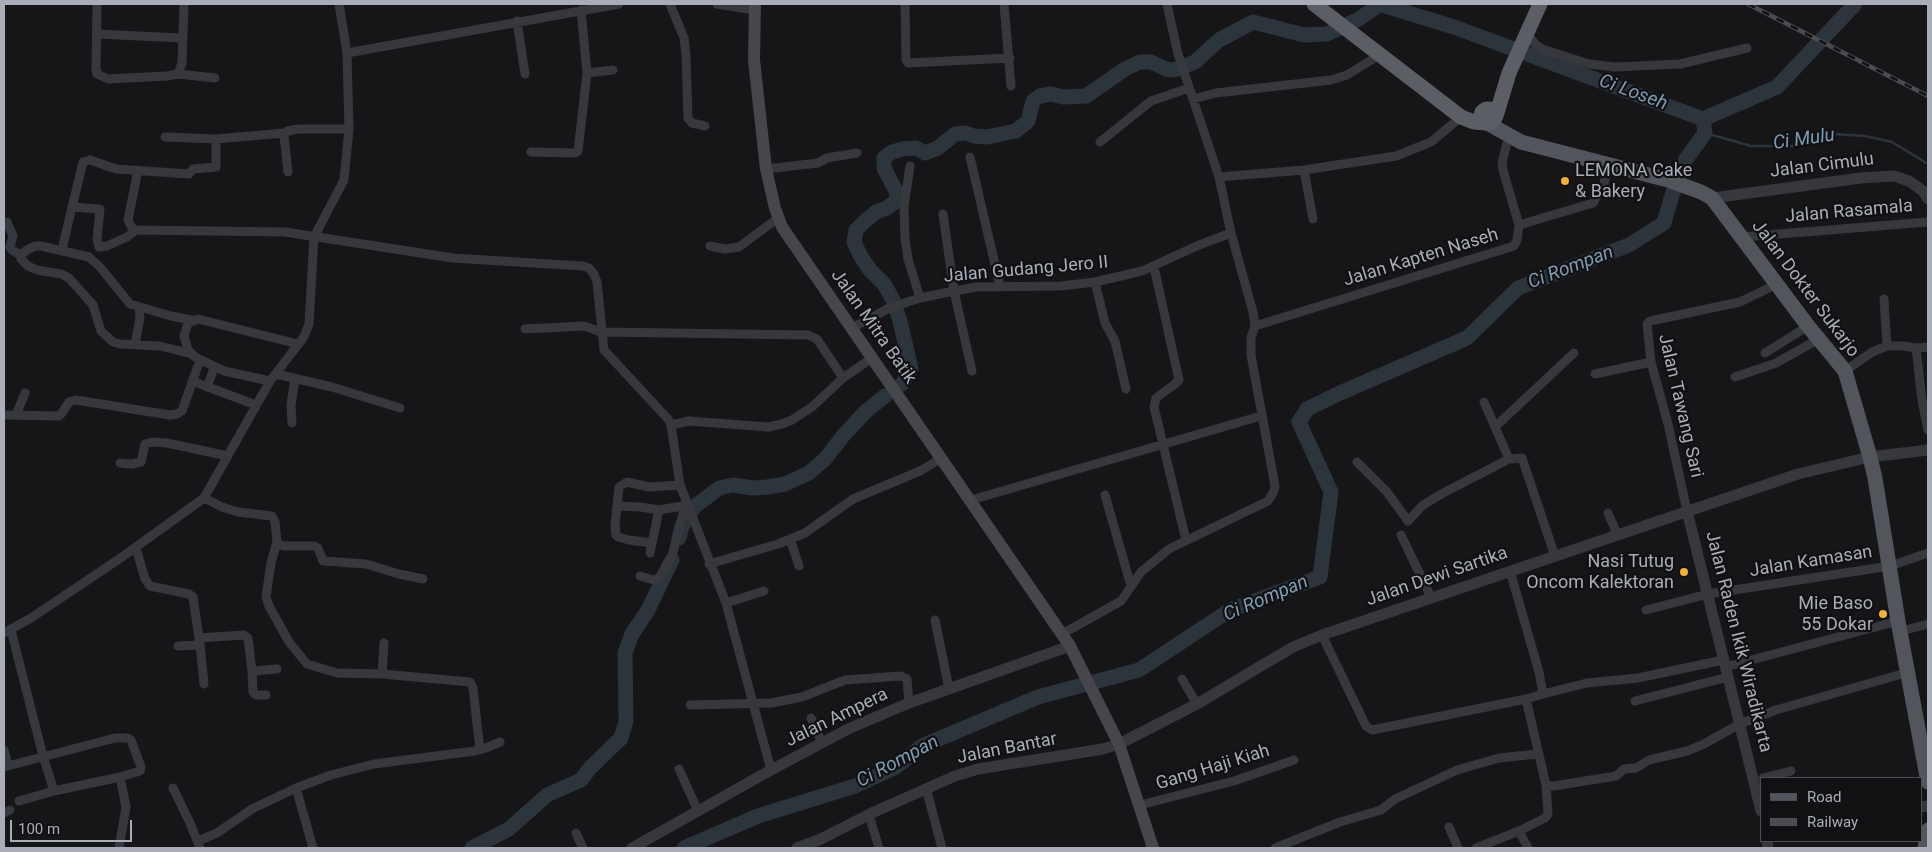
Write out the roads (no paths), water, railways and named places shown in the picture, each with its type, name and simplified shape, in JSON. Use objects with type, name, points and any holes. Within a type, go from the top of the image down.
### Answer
[{"type":"highway","points":[[1314,4],[1461,117],[1489,117],[1540,4]]},
{"type":"main road","name":"Jalan Mitra Batik","points":[[754,7],[754,60],[766,169],[778,218],[788,236],[1070,646],[1119,744],[1153,848]]},
{"type":"main road","name":"Jalan Dokter Sukarjo","points":[[1489,117],[1515,139],[1668,180],[1712,198],[1808,326],[1845,371],[1870,456],[1928,782]]},
{"type":"main road","points":[[1925,848],[1928,830]]},
{"type":"street","points":[[97,4],[95,62],[97,74],[102,78],[157,77],[178,74],[216,78]]},
{"type":"street","points":[[178,74],[182,63],[184,4]]},
{"type":"street","points":[[54,791],[8,632],[136,548],[204,498],[273,377],[304,337],[309,324],[314,237],[344,180],[349,128],[347,53],[339,4]]},
{"type":"street","points":[[347,53],[619,4]]},
{"type":"street","points":[[670,4],[684,38],[688,118],[692,123],[705,126]]},
{"type":"street","points":[[716,4],[754,7]]},
{"type":"street","points":[[905,4],[906,60],[908,63],[1010,58]]},
{"type":"street","points":[[1004,4],[1011,86]]},
{"type":"street","points":[[1062,634],[1121,601],[1130,586],[1145,568],[1169,549],[1268,501],[1272,497],[1275,486],[1251,355],[1251,338],[1255,326],[1219,177],[1178,54],[1167,4]]},
{"type":"street","points":[[531,152],[575,154],[578,152],[588,73],[581,10]]},
{"type":"street","points":[[517,21],[526,74]]},
{"type":"street","points":[[97,34],[182,38]]},
{"type":"street","points":[[1526,36],[1542,49],[1589,64],[1615,67],[1680,64],[1747,48]]},
{"type":"street","points":[[1193,99],[1216,92],[1331,80],[1347,75],[1381,54]]},
{"type":"street","points":[[588,73],[613,70]]},
{"type":"street","points":[[1100,142],[1156,99],[1190,88]]},
{"type":"street","points":[[1219,177],[1304,170],[1378,160],[1412,151],[1431,142],[1461,117]]},
{"type":"street","points":[[166,137],[216,138],[285,132],[298,129],[349,128]]},
{"type":"street","points":[[285,132],[285,158],[288,172]]},
{"type":"street","points":[[62,250],[81,166],[86,160],[116,169],[185,174],[190,173],[193,169],[217,165],[216,138]]},
{"type":"street","name":"Jalan Kapten Naseh","points":[[1255,326],[1512,247],[1518,240],[1519,226],[1503,170],[1503,156],[1515,139]]},
{"type":"street","points":[[766,169],[818,163],[827,158],[857,153]]},
{"type":"street","points":[[970,157],[1000,286]]},
{"type":"street","points":[[1519,226],[1592,203],[1604,183],[1610,164]]},
{"type":"street","points":[[910,166],[903,223],[908,259],[920,298]]},
{"type":"street","points":[[138,170],[128,220],[132,228],[136,230],[285,232],[453,258],[584,266],[594,274],[598,282],[602,347],[606,354],[668,419],[671,425],[680,485],[709,564],[726,603],[771,770]]},
{"type":"street","points":[[1304,170],[1313,219]]},
{"type":"street","name":"Jalan Cimulu","points":[[1712,198],[1861,178],[1894,176],[1909,181],[1927,193]]},
{"type":"street","points":[[72,206],[100,209],[97,240],[99,247],[128,238],[136,230]]},
{"type":"street","points":[[943,214],[950,248],[954,291],[972,371]]},
{"type":"street","points":[[710,246],[725,250],[739,247],[778,218]]},
{"type":"street","points":[[7,222],[13,236],[10,247],[21,255],[21,259],[28,266],[37,270],[61,274],[69,278],[93,304],[98,326],[106,337],[120,344],[160,346],[192,354]]},
{"type":"street","name":"Jalan Rasamala","points":[[1742,237],[1928,222]]},
{"type":"street","name":"Jalan Gudang Jero II","points":[[852,328],[900,304],[954,291],[977,287],[1061,286],[1095,282],[1154,267],[1199,245],[1231,233]]},
{"type":"street","points":[[21,255],[35,246],[89,257],[100,267],[130,304],[298,344]]},
{"type":"street","points":[[1154,267],[1179,380],[1156,398],[1154,403],[1186,540]]},
{"type":"street","points":[[1095,282],[1105,323],[1115,341],[1126,389]]},
{"type":"street","name":"Jalan Tawang Sari","points":[[1687,511],[1668,424],[1651,362],[1646,329],[1647,324],[1650,321],[1740,302],[1777,284]]},
{"type":"street","points":[[1884,299],[1887,346]]},
{"type":"street","points":[[135,344],[140,318],[139,307]]},
{"type":"street","points":[[192,320],[188,323],[184,336],[188,350],[214,368],[273,377],[295,378],[332,387],[400,408]]},
{"type":"street","points":[[525,329],[584,326],[601,332],[715,332],[813,336],[817,339],[843,378]]},
{"type":"street","points":[[1765,353],[1808,326]]},
{"type":"street","points":[[1735,378],[1776,363],[1819,339]]},
{"type":"street","points":[[1845,371],[1872,352],[1887,346],[1928,348]]},
{"type":"street","points":[[1916,348],[1922,400],[1928,430]]},
{"type":"street","points":[[1495,427],[1574,353]]},
{"type":"street","points":[[671,425],[689,421],[768,427],[782,424],[812,407],[843,378],[872,358]]},
{"type":"street","points":[[4,415],[58,416],[69,402],[76,400],[174,415],[182,410],[200,360]]},
{"type":"street","points":[[1595,374],[1651,362]]},
{"type":"street","points":[[207,387],[214,368]]},
{"type":"street","points":[[292,423],[291,405],[295,378]]},
{"type":"street","points":[[192,381],[256,405]]},
{"type":"street","points":[[16,415],[25,393]]},
{"type":"street","points":[[1484,402],[1509,459]]},
{"type":"street","points":[[971,500],[1261,416]]},
{"type":"street","points":[[120,463],[132,464],[141,462],[144,444],[152,442],[167,443],[228,456]]},
{"type":"street","name":"Jalan Dewi Sartika","points":[[1119,744],[1196,704],[1293,648],[1322,635],[1798,474],[1870,456],[1928,450]]},
{"type":"street","points":[[1357,462],[1387,492],[1408,521],[1428,502],[1509,459],[1521,457],[1523,458],[1554,556]]},
{"type":"street","points":[[709,564],[805,533],[853,499],[920,471],[942,458]]},
{"type":"street","points":[[652,543],[618,537],[615,525],[619,487],[627,482],[649,487],[680,485]]},
{"type":"street","points":[[1105,495],[1130,586]]},
{"type":"street","points":[[204,498],[238,512],[272,516],[275,522],[277,542],[271,562],[266,597],[289,642],[307,664],[317,669],[337,673],[382,674],[470,682],[473,688],[480,750]]},
{"type":"street","points":[[617,506],[659,510],[689,510]]},
{"type":"street","points":[[650,553],[659,510]]},
{"type":"street","points":[[640,576],[654,580],[659,578],[672,556],[689,510]]},
{"type":"street","name":"Jalan Raden Ikik Wiradikarta","points":[[1687,511],[1740,724],[1759,779],[1760,795]]},
{"type":"street","points":[[1608,513],[1618,536]]},
{"type":"street","points":[[1402,535],[1432,597]]},
{"type":"street","points":[[790,539],[799,566]]},
{"type":"street","points":[[277,542],[284,546],[314,546],[318,548],[323,561],[366,564],[399,574],[423,578]]},
{"type":"street","points":[[136,548],[145,579],[150,586],[189,594],[193,597],[204,684]]},
{"type":"street","name":"Jalan Kamasan","points":[[1646,610],[1708,594],[1890,566],[1928,553]]},
{"type":"street","points":[[1510,571],[1539,672],[1543,694]]},
{"type":"street","points":[[726,603],[764,591]]},
{"type":"street","points":[[935,620],[949,689]]},
{"type":"street","points":[[1635,701],[1726,668],[1900,626],[1928,624]]},
{"type":"street","points":[[178,646],[244,635],[248,638],[253,692],[256,695],[266,695]]},
{"type":"street","points":[[1322,635],[1366,726],[1372,730],[1526,699],[1587,683],[1726,668]]},
{"type":"street","points":[[382,674],[384,643]]},
{"type":"street","name":"Jalan Ampera","points":[[632,848],[848,729],[909,703],[1070,646]]},
{"type":"street","points":[[252,671],[277,669]]},
{"type":"street","points":[[1546,785],[1554,786],[1616,776],[1624,769],[1636,768],[1649,760],[1687,751],[1702,745],[1740,724],[1776,710],[1909,672]]},
{"type":"street","points":[[690,705],[771,703],[796,699],[845,680],[901,676],[907,679],[909,703]]},
{"type":"street","points":[[1182,679],[1196,704]]},
{"type":"street","points":[[1476,848],[1548,816],[1546,785],[1537,754],[1526,699]]},
{"type":"street","points":[[811,718],[822,743]]},
{"type":"street","points":[[4,750],[6,766],[115,738],[128,738],[131,740],[141,767],[140,770],[120,777],[54,791],[19,801]]},
{"type":"street","points":[[173,788],[199,845],[252,809],[296,788],[331,776],[374,764],[480,750],[500,742]]},
{"type":"street","name":"Jalan Bantar","points":[[797,848],[823,844],[869,815],[926,788],[978,769],[1103,749],[1119,744]]},
{"type":"street","points":[[1275,848],[1340,822],[1383,808],[1402,795],[1457,770],[1499,758],[1537,754]]},
{"type":"street","name":"Gang Haji Kiah","points":[[1140,806],[1234,781],[1294,760]]},
{"type":"street","points":[[678,769],[698,811]]},
{"type":"street","points":[[1767,777],[1791,771]]},
{"type":"street","points":[[119,848],[126,806],[120,777]]},
{"type":"street","points":[[296,788],[313,848]]},
{"type":"street","points":[[926,788],[942,848]]},
{"type":"street","points":[[869,815],[879,848]]},
{"type":"street","points":[[1449,827],[1458,848]]},
{"type":"street","points":[[1519,830],[1528,848]]},
{"type":"street","points":[[576,834],[583,848]]},
{"type":"waterway","name":"Ci Loseh","points":[[1379,4],[1454,27],[1703,119],[1777,87],[1855,4]]},
{"type":"waterway","points":[[902,384],[911,369],[893,300],[884,284],[870,270],[854,242],[856,230],[865,221],[876,212],[887,208],[896,201],[897,193],[884,168],[884,158],[892,152],[903,149],[916,148],[925,153],[938,148],[955,134],[965,133],[987,137],[1016,131],[1028,121],[1033,101],[1040,96],[1051,94],[1063,97],[1086,96],[1125,69],[1140,62],[1151,62],[1166,69],[1174,70],[1195,62],[1219,40],[1253,22],[1304,35],[1327,34],[1359,19],[1380,4]]},
{"type":"waterway","name":"Ci Rompan","points":[[684,848],[758,816],[855,786],[896,767],[922,746],[1038,697],[1139,670],[1230,610],[1320,577],[1331,492],[1299,422],[1307,409],[1467,338],[1518,288],[1629,245],[1664,223],[1672,195],[1686,159],[1705,133],[1703,119]]},
{"type":"waterway","name":"Ci Mulu","points":[[1705,133],[1751,146],[1792,146],[1834,134],[1865,136],[1892,142],[1928,164]]},
{"type":"waterway","points":[[679,538],[682,526],[694,507],[719,488],[733,485],[753,488],[768,487],[785,484],[809,473],[826,458],[865,412],[885,396]]},
{"type":"waterway","points":[[472,848],[509,829],[547,795],[581,780],[590,768],[621,738],[626,721],[625,653],[632,634],[648,610],[672,560]]},
{"type":"railway","points":[[1748,4],[1928,96]]},
{"type":"place","name":"LEMONA Cake & Bakery","points":[[1565,181]]},
{"type":"place","name":"Nasi Tutug Oncom Kalektoran","points":[[1684,572]]},
{"type":"place","name":"Mie Baso 55 Dokar","points":[[1883,614]]}]
